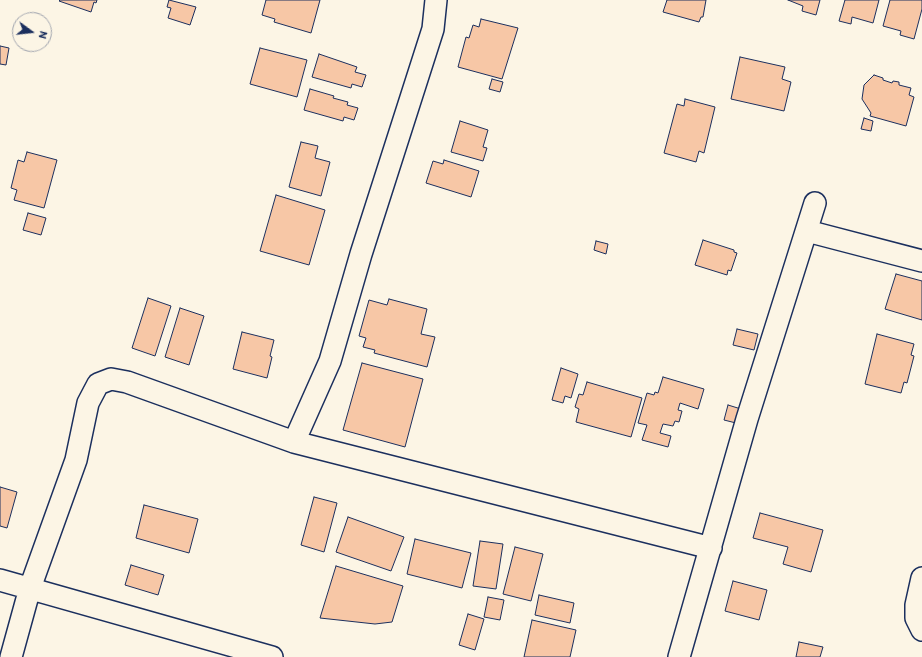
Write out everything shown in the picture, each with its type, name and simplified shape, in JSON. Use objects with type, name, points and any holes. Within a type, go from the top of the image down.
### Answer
[{"type":"street","points":[[294,442],[330,361],[364,246],[433,29],[436,0]]},
{"type":"street","points":[[679,657],[747,419],[815,203]]},
{"type":"street","points":[[807,231],[922,261]]},
{"type":"street","points":[[11,657],[30,588],[76,460],[88,403],[98,384],[111,379],[127,382],[294,442],[711,548]]},
{"type":"street","points":[[922,578],[916,618],[922,630]]},
{"type":"street","points":[[0,580],[272,657]]},
{"type":"building","points":[[97,0],[96,3],[94,2],[91,12],[59,1]]},
{"type":"building","points":[[169,0],[196,7],[190,25],[168,18],[171,8],[167,7]]},
{"type":"building","points":[[266,0],[320,0],[311,33],[274,22],[275,19],[262,15]]},
{"type":"building","points":[[667,0],[706,0],[703,17],[701,17],[699,22],[663,12]]},
{"type":"building","points":[[788,0],[820,0],[816,15],[802,11],[803,6]]},
{"type":"building","points":[[845,0],[879,0],[873,23],[852,17],[851,24],[839,21]]},
{"type":"building","points":[[890,0],[922,0],[922,9],[914,39],[900,35],[901,31],[883,26]]},
{"type":"building","points":[[481,19],[518,28],[502,79],[458,67],[466,37],[469,38],[473,25],[479,27]]},
{"type":"building","points":[[0,46],[9,48],[6,65],[0,64]]},
{"type":"building","points":[[260,48],[307,60],[297,97],[250,84]]},
{"type":"building","points":[[319,54],[357,67],[355,72],[366,75],[362,87],[352,84],[351,88],[312,77]]},
{"type":"building","points":[[740,57],[785,67],[782,79],[791,82],[784,111],[731,99]]},
{"type":"building","points":[[874,75],[883,78],[883,80],[892,83],[893,81],[899,82],[899,85],[911,88],[909,95],[914,97],[906,126],[870,116],[871,113],[862,99],[864,85]]},
{"type":"building","points":[[492,79],[503,82],[500,92],[489,89]]},
{"type":"building","points":[[310,89],[334,96],[333,98],[348,102],[347,105],[358,108],[354,120],[344,117],[343,121],[304,110]]},
{"type":"building","points":[[685,99],[715,107],[704,153],[699,151],[696,162],[664,153],[677,104],[684,106]]},
{"type":"building","points":[[864,118],[873,121],[871,131],[861,129]]},
{"type":"building","points":[[460,121],[488,130],[483,147],[487,148],[483,161],[451,152]]},
{"type":"building","points":[[301,142],[318,146],[315,158],[330,162],[321,196],[289,187]]},
{"type":"building","points":[[27,152],[57,160],[44,208],[14,200],[17,190],[11,188],[18,160],[24,162]]},
{"type":"building","points":[[444,160],[479,171],[471,197],[426,183],[433,161],[443,164]]},
{"type":"building","points":[[276,195],[325,210],[309,265],[260,251]]},
{"type":"building","points":[[28,213],[46,218],[41,235],[23,230]]},
{"type":"building","points":[[703,240],[734,250],[734,252],[737,253],[731,271],[728,270],[727,275],[695,265]]},
{"type":"building","points":[[596,241],[608,244],[606,254],[594,250]]},
{"type":"building","points":[[896,274],[922,281],[922,320],[885,309]]},
{"type":"building","points":[[148,298],[171,306],[155,356],[132,348]]},
{"type":"building","points":[[389,299],[427,309],[421,334],[435,337],[427,367],[374,353],[375,350],[363,347],[366,338],[359,336],[369,300],[387,305]]},
{"type":"building","points":[[180,308],[204,316],[189,365],[165,357]]},
{"type":"building","points":[[737,329],[758,334],[754,350],[733,345]]},
{"type":"building","points":[[242,332],[274,340],[267,378],[233,369]]},
{"type":"building","points":[[877,334],[914,344],[911,355],[914,356],[907,383],[904,382],[901,393],[865,384]]},
{"type":"building","points":[[362,363],[423,379],[405,447],[343,430]]},
{"type":"building","points":[[561,368],[578,374],[571,398],[565,396],[563,403],[552,400]]},
{"type":"building","points":[[663,377],[704,389],[698,409],[680,403],[678,410],[682,411],[679,422],[675,421],[673,426],[663,424],[660,433],[671,436],[668,447],[642,440],[647,425],[638,423],[647,393],[654,395],[655,392],[658,393]]},
{"type":"building","points":[[587,382],[642,398],[631,437],[576,422],[579,409],[575,407],[579,394],[583,395]]},
{"type":"building","points":[[728,405],[741,409],[736,423],[724,420]]},
{"type":"building","points":[[0,487],[17,492],[7,528],[0,526]]},
{"type":"building","points":[[314,497],[337,503],[324,552],[301,545]]},
{"type":"building","points":[[144,505],[198,519],[189,553],[136,538]]},
{"type":"building","points":[[760,513],[823,530],[811,572],[783,564],[788,547],[753,538]]},
{"type":"building","points":[[348,517],[404,537],[391,571],[336,552]]},
{"type":"building","points":[[415,539],[471,553],[462,588],[407,574]]},
{"type":"building","points":[[480,541],[503,544],[496,589],[473,586]]},
{"type":"building","points":[[515,547],[543,554],[531,601],[503,594]]},
{"type":"building","points":[[131,565],[164,575],[158,595],[125,585]]},
{"type":"building","points":[[336,566],[403,586],[392,622],[375,624],[320,618]]},
{"type":"building","points":[[733,581],[767,590],[759,620],[725,611]]},
{"type":"building","points":[[539,595],[574,603],[570,623],[535,615]]},
{"type":"building","points":[[488,597],[504,600],[500,620],[484,617]]},
{"type":"building","points":[[468,614],[484,619],[475,650],[459,645]]},
{"type":"building","points":[[532,620],[576,630],[570,657],[524,657]]},
{"type":"building","points":[[799,642],[823,647],[820,657],[796,657]]}]
